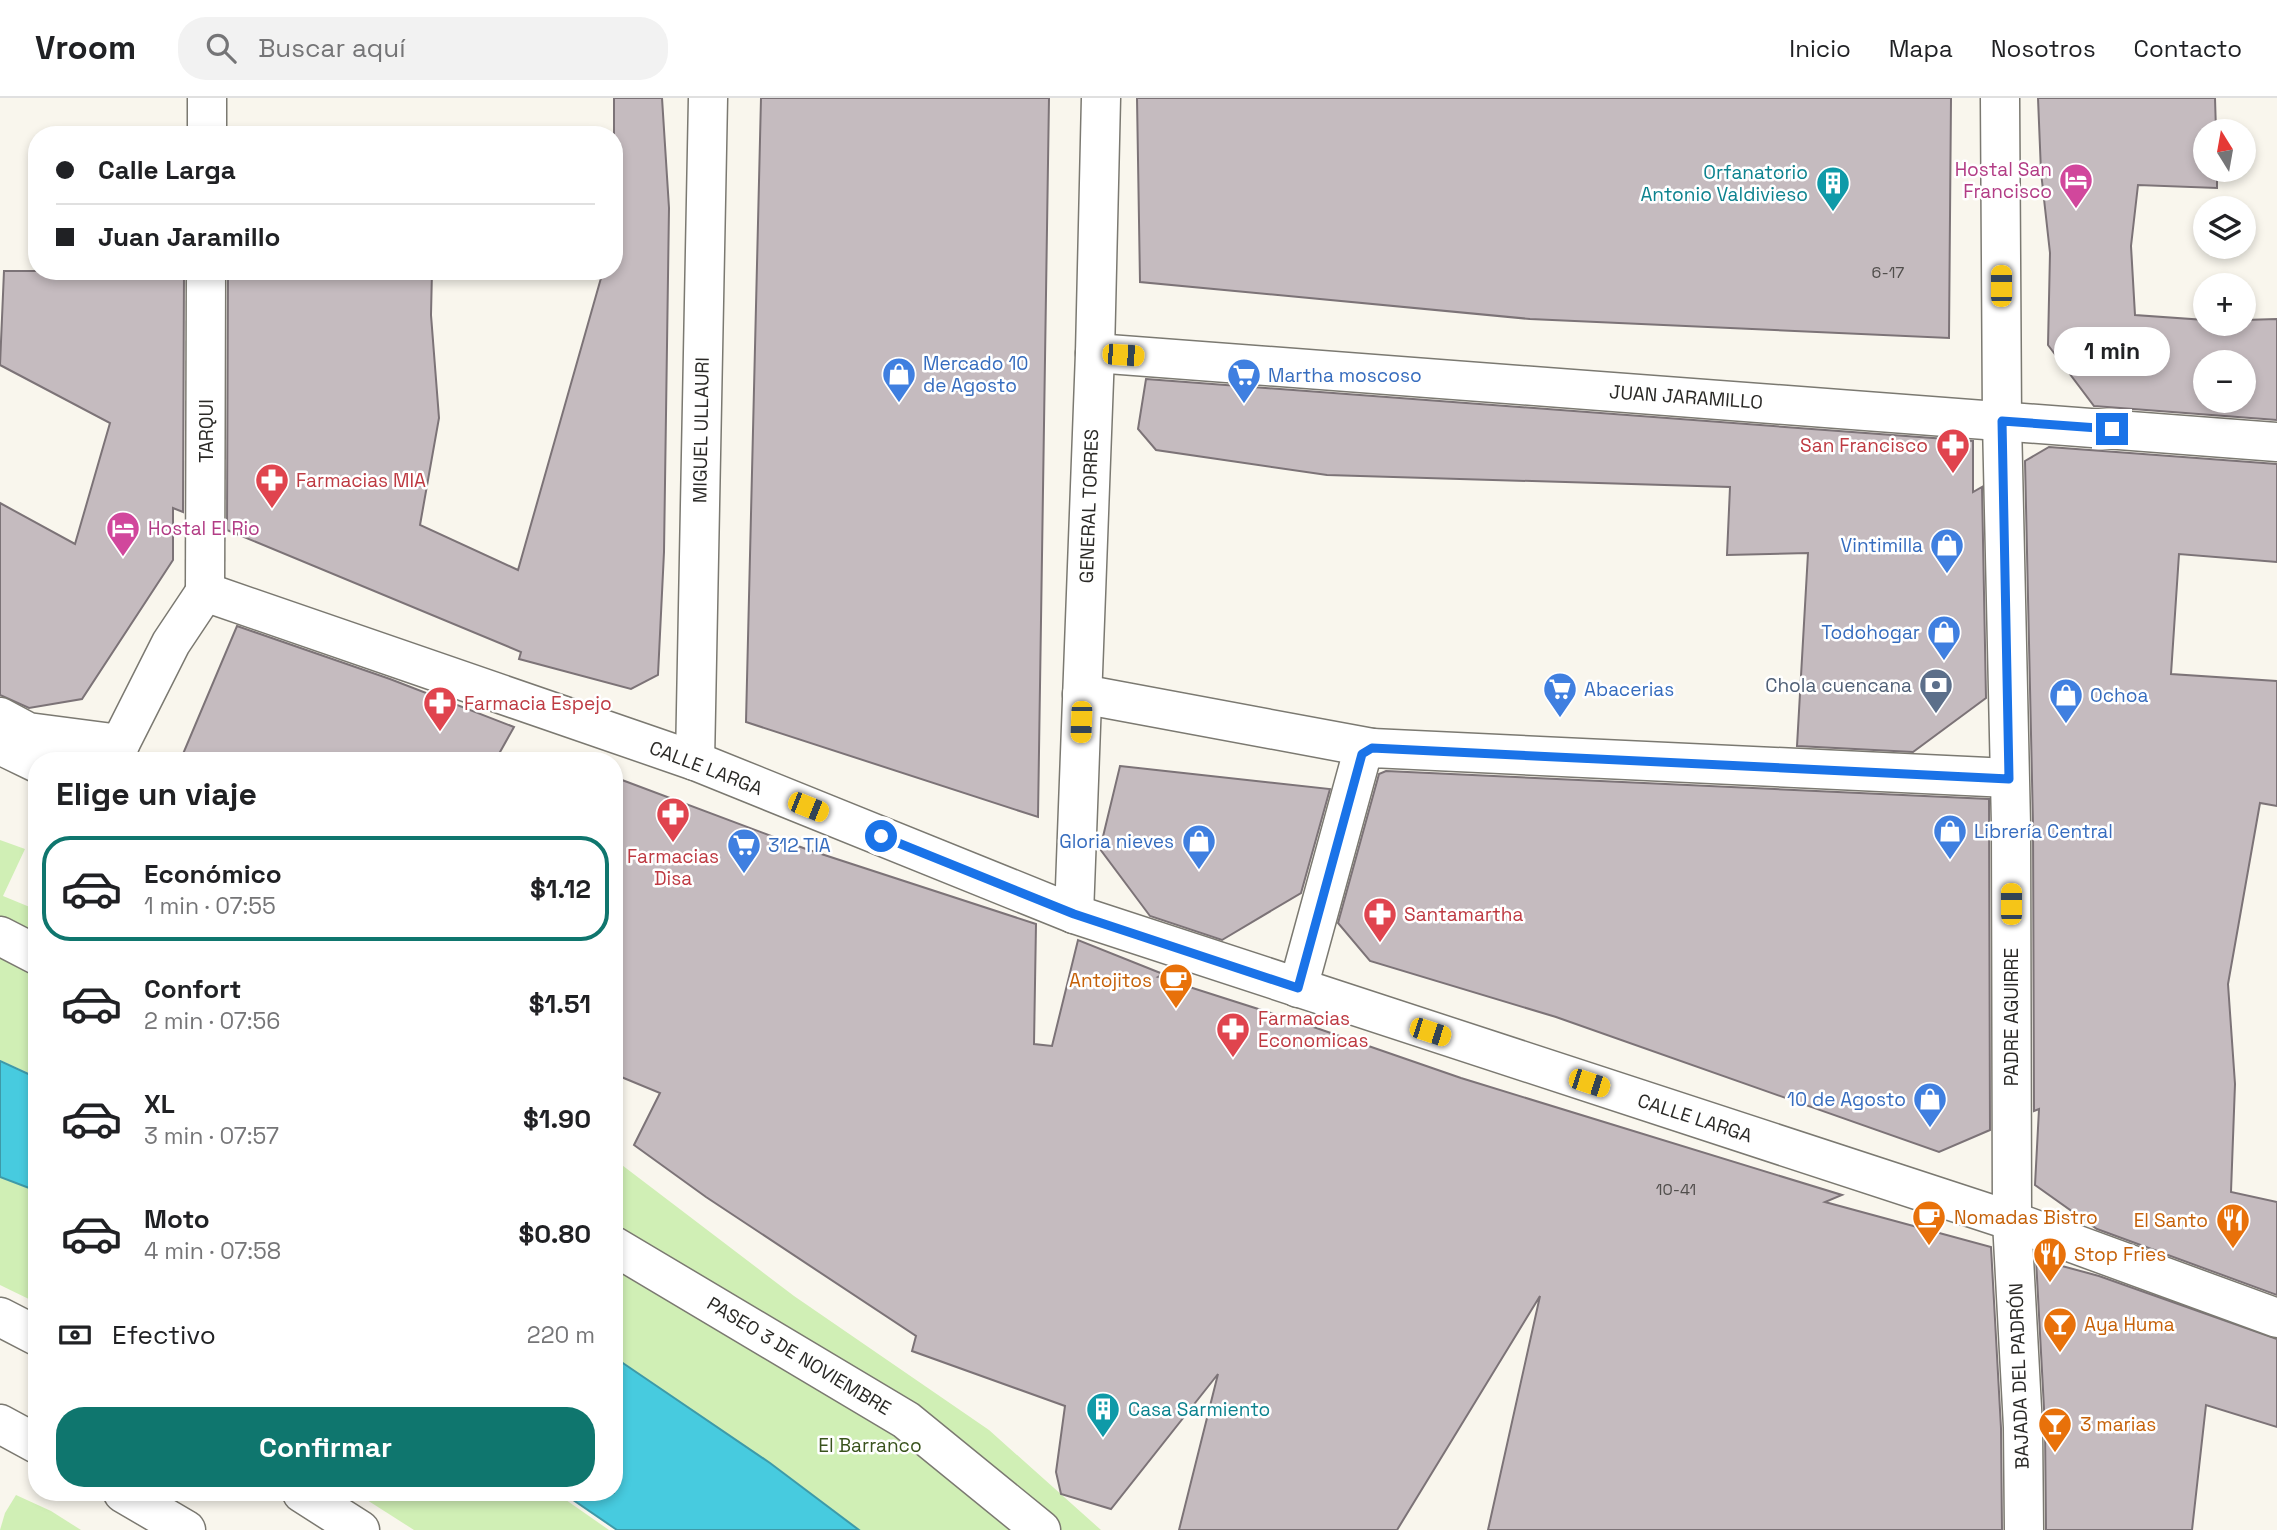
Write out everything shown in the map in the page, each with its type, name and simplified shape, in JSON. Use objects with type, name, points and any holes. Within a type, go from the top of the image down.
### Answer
[{"type":"street","points":[[206,126],[207,98]]},
{"type":"street","name":"MIGUEL ULLAURI","points":[[695,761],[708,98]]},
{"type":"street","name":"GENERAL TORRES","points":[[1074,914],[1095,353],[1101,98]]},
{"type":"street","name":"PADRE AGUIRRE","points":[[2000,98],[2012,1221]]},
{"type":"street","name":"TARQUI","points":[[205,592],[206,280]]},
{"type":"street","name":"JUAN JARAMILLO","points":[[1095,353],[2277,442]]},
{"type":"street","points":[[109,752],[171,643],[205,592]]},
{"type":"street","name":"CALLE LARGA","points":[[205,592],[695,761],[1074,914],[2012,1221],[2277,1318]]},
{"type":"street","points":[[1082,694],[1372,748],[2009,779]]},
{"type":"street","points":[[0,717],[28,732],[104,752]]},
{"type":"street","points":[[0,745],[28,759]]},
{"type":"street","points":[[1298,988],[1362,754],[1372,748]]},
{"type":"street","points":[[0,936],[28,950]]},
{"type":"street","name":"BAJADA DEL PADRÓN","points":[[2012,1221],[2023,1427],[2024,1530]]},
{"type":"street","name":"PASEO 3 DE NOVIEMBRE","points":[[623,1251],[906,1420],[1041,1530]]},
{"type":"street","points":[[0,1424],[28,1439]]},
{"type":"street","points":[[137,1501],[186,1530]]},
{"type":"street","points":[[315,1501],[360,1530]]},
{"type":"green space","points":[[0,840],[25,849],[3,896],[28,906],[28,1073],[0,1060]]},
{"type":"green space","name":"El Barranco","points":[[623,1166],[794,1296],[989,1430],[1101,1530],[853,1530],[623,1364]]},
{"type":"green space","points":[[0,1177],[28,1188],[28,1299],[0,1285]]},
{"type":"green space","points":[[16,1495],[51,1511],[81,1530],[0,1530],[5,1513]]},
{"type":"green space","points":[[369,1501],[567,1501],[609,1530],[414,1530]]},
{"type":"water","points":[[0,1061],[28,1074],[28,1188],[0,1177]]},
{"type":"water","points":[[623,1363],[770,1463],[859,1530],[617,1530],[575,1501],[623,1501]]},
{"type":"building","points":[[614,98],[662,98],[669,208],[664,552],[658,675],[631,689],[519,659],[521,652],[227,530],[228,280],[432,280],[431,315],[439,418],[420,525],[518,570],[600,280],[623,280],[623,126],[614,126]]},
{"type":"building","name":"Mercado 10 de Agosto","points":[[761,98],[1049,98],[1038,817],[746,722]]},
{"type":"building","points":[[1137,98],[1951,98],[1949,338],[1530,319],[1140,282]]},
{"type":"building","points":[[2038,98],[2215,98],[2216,119],[2193,119],[2193,182],[2217,182],[2217,188],[2138,185],[2131,246],[2135,315],[2193,319],[2193,336],[2256,336],[2256,320],[2277,319],[2277,420],[2094,406],[2048,345],[2050,253],[2041,172]]},
{"type":"building","points":[[4,271],[28,271],[28,280],[184,280],[183,512],[173,508],[173,560],[82,699],[29,708],[0,695],[0,503],[75,544],[110,423],[0,365]]},
{"type":"building","points":[[1146,379],[1973,441],[1973,492],[1982,487],[1986,698],[1913,752],[1797,746],[1808,553],[1727,555],[1730,487],[1327,475],[1156,450],[1138,429]]},
{"type":"building","points":[[2049,447],[2277,464],[2277,562],[2179,554],[2171,674],[2277,681],[2277,806],[2260,803],[2228,984],[2235,1084],[2231,1192],[2277,1202],[2277,1295],[2097,1229],[2035,1185],[2039,1109],[2034,1111],[2033,825],[2025,461]]},
{"type":"building","points":[[237,626],[390,679],[514,727],[500,752],[184,752]]},
{"type":"building","points":[[1120,766],[1330,789],[1301,893],[1222,940],[1150,916],[1100,849]]},
{"type":"building","points":[[1386,771],[1989,799],[1990,1130],[1939,1152],[1556,1017],[1370,961],[1338,923],[1379,774]]},
{"type":"building","points":[[623,780],[806,849],[1036,924],[1034,1044],[1052,1046],[1078,940],[1163,974],[1158,977],[1461,1078],[1842,1195],[1825,1202],[1991,1247],[2001,1428],[2002,1530],[1488,1530],[1540,1296],[1397,1530],[1179,1530],[1218,1374],[1111,1509],[1061,1494],[1056,1472],[1065,1406],[912,1351],[916,1336],[706,1197],[634,1145],[660,1093],[623,1078]]},
{"type":"building","points":[[2036,1259],[2099,1276],[2277,1339],[2277,1427],[2206,1405],[2192,1530],[2046,1530],[2045,1427]]},
{"type":"place","name":"Hostal San Francisco","points":[[2076,210]]},
{"type":"place","name":"Orfanatorio Antonio Valdivieso","points":[[1833,213]]},
{"type":"place","name":"Mercado 10 de Agosto","points":[[899,404]]},
{"type":"place","name":"Martha moscoso","points":[[1244,405]]},
{"type":"place","name":"San Francisco","points":[[1953,475]]},
{"type":"place","name":"Farmacias MIA","points":[[272,510]]},
{"type":"place","name":"Hostal El Rio","points":[[123,558]]},
{"type":"place","name":"Vintimilla","points":[[1947,575]]},
{"type":"place","name":"Todohogar","points":[[1944,662]]},
{"type":"place","name":"Chola cuencana","points":[[1936,715]]},
{"type":"place","name":"Abacerias","points":[[1560,719]]},
{"type":"place","name":"Ochoa","points":[[2066,725]]},
{"type":"place","name":"Farmacia Espejo","points":[[440,733]]},
{"type":"place","name":"Farmacias Disa","points":[[673,844]]},
{"type":"place","name":"Librería Central","points":[[1950,861]]},
{"type":"place","name":"Gloria nieves","points":[[1199,871]]},
{"type":"place","name":"312 TIA","points":[[744,875]]},
{"type":"place","name":"Santamartha","points":[[1380,944]]},
{"type":"place","name":"Antojitos","points":[[1176,1010]]},
{"type":"place","name":"Farmacias Economicas","points":[[1233,1059]]},
{"type":"place","name":"10 de Agosto","points":[[1930,1129]]},
{"type":"place","name":"Nomadas Bistro","points":[[1929,1247]]},
{"type":"place","name":"El Santo","points":[[2233,1250]]},
{"type":"place","name":"Stop Fries","points":[[2050,1284]]},
{"type":"place","name":"Aya Huma","points":[[2060,1354]]},
{"type":"place","name":"Casa Sarmiento","points":[[1103,1439]]},
{"type":"place","name":"3 marias","points":[[2055,1454]]},
{"type":"route","points":[[881,836],[1074,914],[1298,988],[1362,754],[1372,748],[2009,779],[2002,421],[2112,429]]}]
